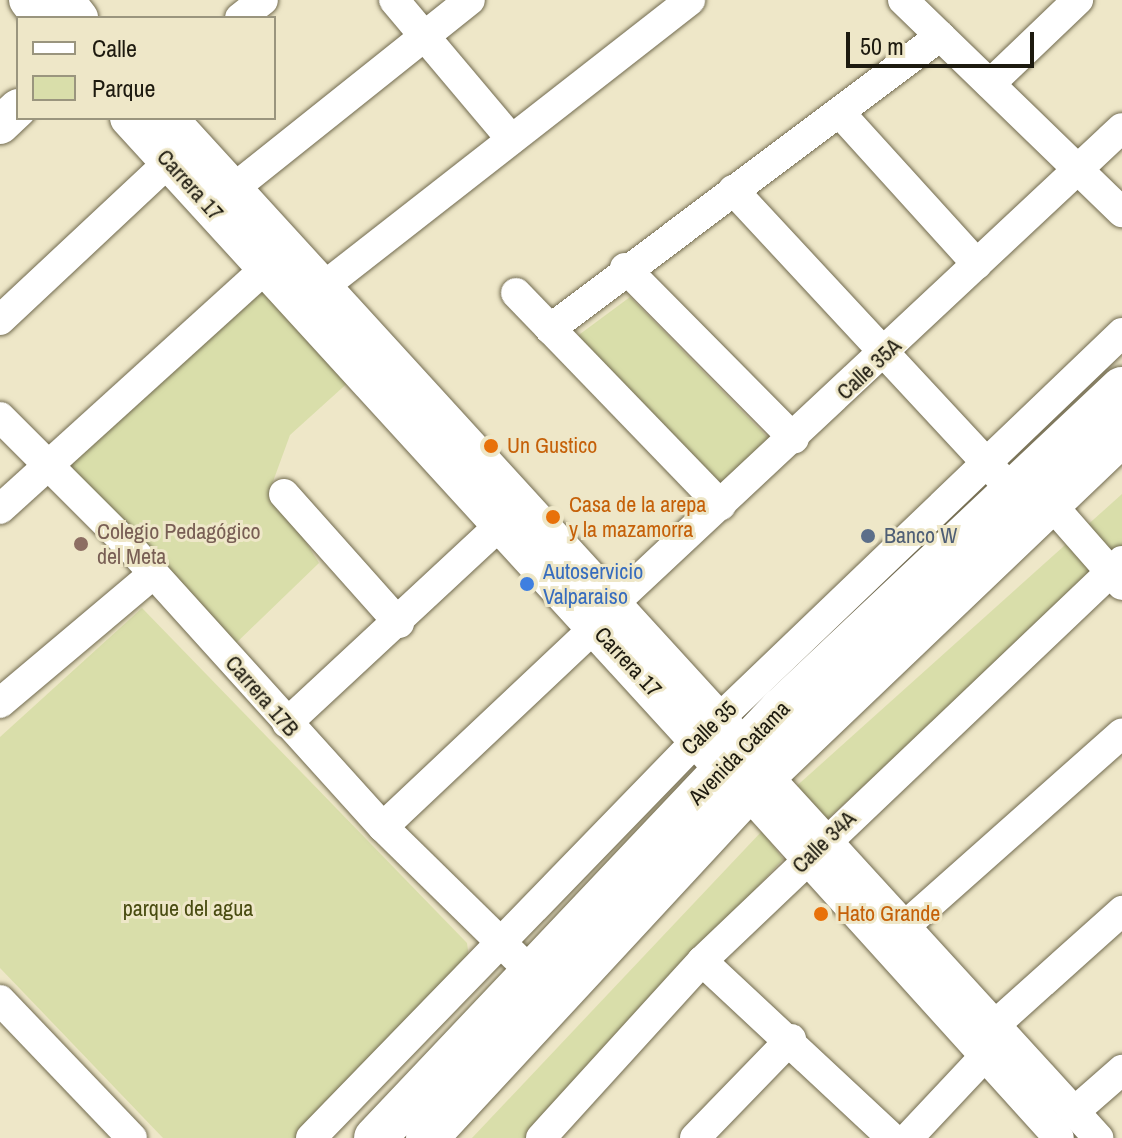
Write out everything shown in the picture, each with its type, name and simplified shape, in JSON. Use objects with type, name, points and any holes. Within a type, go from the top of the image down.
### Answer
[{"type":"main road","name":"Avenida Catama","points":[[375,1138],[529,970],[732,757],[1122,388]]},
{"type":"main road","name":"Avenida Catama","points":[[1016,486],[1122,435]]},
{"type":"main road","name":"Avenida Catama","points":[[427,1138],[732,757]]},
{"type":"street","points":[[28,0],[40,16]]},
{"type":"street","points":[[65,0],[77,16]]},
{"type":"street","points":[[243,16],[263,0]]},
{"type":"street","points":[[394,0],[422,37],[511,139]]},
{"type":"street","points":[[233,189],[470,0]]},
{"type":"street","points":[[323,287],[690,0]]},
{"type":"street","points":[[903,0],[1122,212]]},
{"type":"street","points":[[990,84],[1078,0]]},
{"type":"street","points":[[550,329],[625,268],[840,113],[940,36]]},
{"type":"street","points":[[0,125],[16,110]]},
{"type":"street","points":[[840,113],[977,264]]},
{"type":"street","name":"Carrera 17","points":[[131,120],[501,524],[604,616]]},
{"type":"street","name":"Carrera 17","points":[[170,120],[323,287],[604,616],[816,850],[985,1056],[1083,1132]]},
{"type":"street","name":"Calle 35A","points":[[383,827],[1122,128]]},
{"type":"street","points":[[0,320],[169,162]]},
{"type":"street","points":[[733,190],[885,355],[1016,486],[1118,572]]},
{"type":"street","points":[[0,509],[266,268]]},
{"type":"street","points":[[625,268],[794,439]]},
{"type":"street","points":[[516,293],[721,505]]},
{"type":"street","name":"Calle 35","points":[[311,1138],[498,940],[732,757],[1016,486],[1122,333]]},
{"type":"street","name":"Carrera 17B","points":[[0,417],[153,574],[383,827],[529,970]]},
{"type":"street","points":[[284,494],[399,623]]},
{"type":"street","points":[[287,723],[399,623],[501,524]]},
{"type":"street","name":"Calle 34A","points":[[541,1138],[702,961],[816,850],[1118,572]]},
{"type":"street","points":[[0,703],[153,574]]},
{"type":"street","points":[[905,926],[1122,733]]},
{"type":"street","name":"Carrera 17","points":[[816,850],[905,926],[995,1025],[1083,1132]]},
{"type":"street","points":[[995,1025],[1122,911]]},
{"type":"street","points":[[702,961],[791,1039],[892,1138]]},
{"type":"street","points":[[0,1000],[127,1136]]},
{"type":"street","points":[[708,1134],[791,1039]]},
{"type":"street","points":[[908,1138],[985,1056]]},
{"type":"street","points":[[1083,1132],[1122,1070]]},
{"type":"green space","points":[[267,278],[352,379],[290,435],[271,487],[319,563],[233,646],[59,464]]},
{"type":"green space","points":[[630,297],[770,440],[718,485],[572,340]]},
{"type":"green space","points":[[1122,494],[1122,550],[823,823],[791,791]]},
{"type":"green space","name":"parque del agua","points":[[142,608],[467,943],[470,965],[308,1138],[163,1138],[0,968],[0,737]]},
{"type":"green space","points":[[762,831],[783,859],[528,1138],[472,1138]]},
{"type":"place","name":"Un Gustico","points":[[491,446]]},
{"type":"place","name":"Casa de la arepa y la mazamorra","points":[[553,517]]},
{"type":"place","name":"Banco W","points":[[868,536]]},
{"type":"place","name":"Colegio Pedagógico del Meta","points":[[81,544]]},
{"type":"place","name":"Autoservicio Valparaiso","points":[[527,584]]},
{"type":"place","name":"Hato Grande","points":[[821,914]]}]
